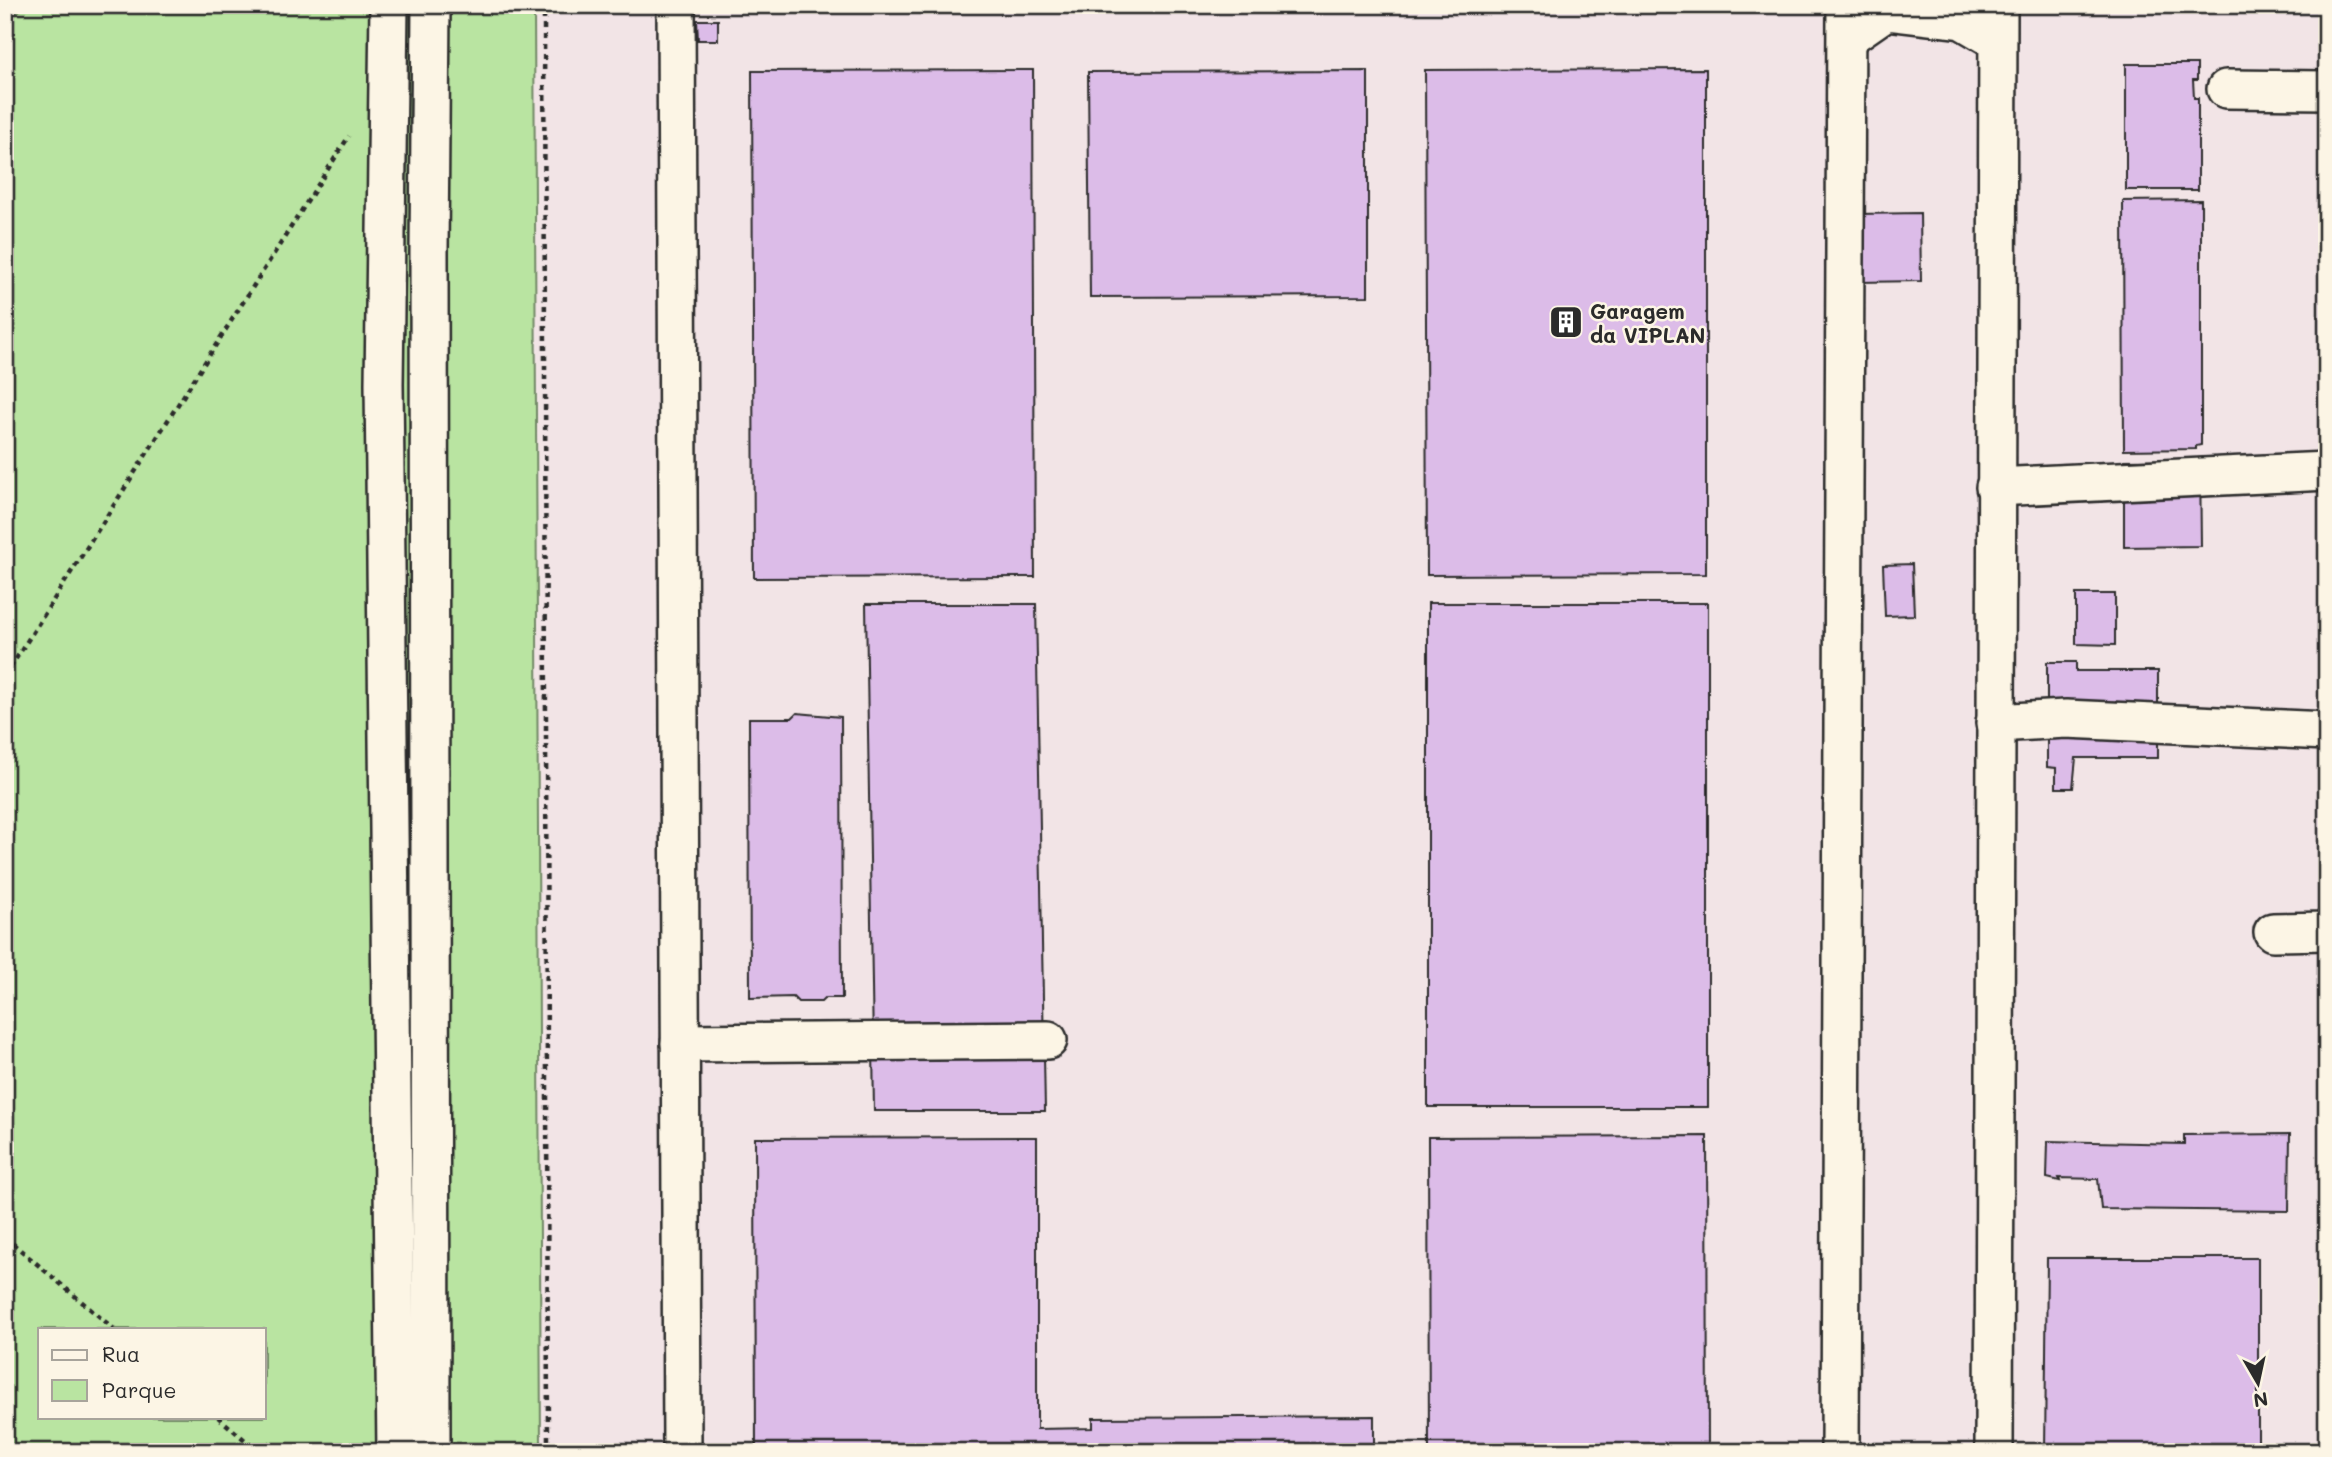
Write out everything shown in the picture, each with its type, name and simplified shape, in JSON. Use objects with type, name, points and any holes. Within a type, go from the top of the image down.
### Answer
[{"type":"lane","points":[[389,5],[384,384],[396,1452]]},
{"type":"lane","points":[[431,5],[431,1452]]},
{"type":"lane","points":[[676,5],[682,1452]]},
{"type":"lane","points":[[1840,1452],[1846,21],[1886,11],[1997,23],[1994,1452]]},
{"type":"lane","points":[[2226,89],[2327,90]]},
{"type":"lane","points":[[1995,488],[2327,471]]},
{"type":"lane","points":[[1995,723],[2066,719],[2327,731]]},
{"type":"lane","points":[[2273,932],[2327,932]]},
{"type":"lane","points":[[680,1043],[1048,1040]]},
{"type":"path","points":[[544,5],[548,1452]]},
{"type":"path","points":[[5,676],[352,132]]},
{"type":"path","points":[[5,1237],[113,1328]]},
{"type":"path","points":[[219,1418],[259,1452]]},
{"type":"green space","points":[[39,5],[534,5],[541,1452],[5,1452],[5,21],[23,8]]},
{"type":"building","points":[[697,20],[718,20],[718,40],[698,40]]},
{"type":"building","points":[[2126,64],[2197,64],[2197,80],[2193,80],[2194,98],[2198,98],[2198,190],[2126,190]]},
{"type":"building","name":"Garagem da VIPLAN","points":[[1706,69],[1706,574],[1427,575],[1425,70]]},
{"type":"building","points":[[1033,70],[1035,577],[754,578],[752,71]]},
{"type":"building","points":[[1368,71],[1368,296],[1090,297],[1088,72]]},
{"type":"building","points":[[2201,200],[2201,445],[2196,446],[2196,449],[2124,450],[2123,201]]},
{"type":"building","points":[[1920,213],[1921,281],[1858,282],[1857,214]]},
{"type":"building","points":[[2200,459],[2201,546],[2124,547],[2124,460]]},
{"type":"building","points":[[1912,564],[1914,615],[1885,616],[1883,565]]},
{"type":"building","points":[[2076,594],[2115,594],[2115,645],[2076,644]]},
{"type":"building","points":[[1428,603],[1708,603],[1708,1107],[1428,1107]]},
{"type":"building","points":[[866,604],[1036,604],[1045,1111],[874,1111]]},
{"type":"building","points":[[2047,662],[2076,662],[2076,671],[2158,671],[2158,758],[2076,758],[2073,788],[2056,788],[2056,768],[2047,767]]},
{"type":"building","points":[[797,713],[841,717],[842,998],[825,998],[821,1002],[798,1002],[793,997],[750,998],[749,718],[792,718]]},
{"type":"building","points":[[2290,1134],[2289,1211],[2101,1209],[2098,1179],[2059,1178],[2060,1181],[2047,1178],[2048,1141],[2184,1144],[2184,1135]]},
{"type":"building","points":[[1707,1136],[1708,1452],[1429,1452],[1428,1137]]},
{"type":"building","points":[[1037,1137],[1037,1429],[1093,1428],[1093,1418],[1374,1416],[1374,1452],[756,1452],[755,1138]]},
{"type":"building","points":[[2047,1258],[2258,1258],[2258,1452],[2045,1452]]},
{"type":"place","name":"Garagem da VIPLAN","points":[[1566,322]]}]
